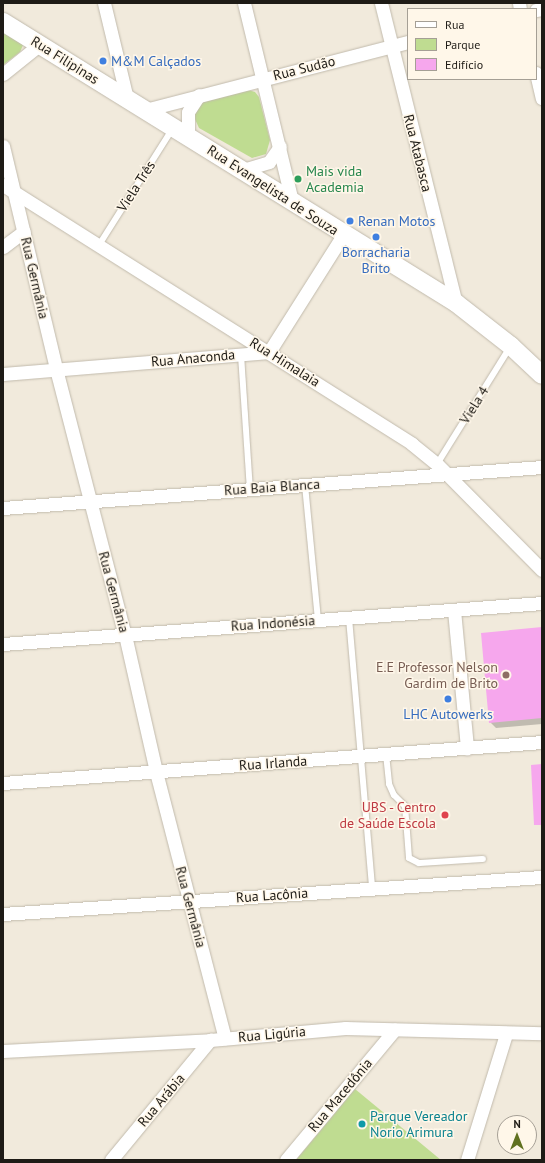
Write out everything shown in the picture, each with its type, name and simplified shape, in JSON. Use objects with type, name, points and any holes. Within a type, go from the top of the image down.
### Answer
[{"type":"main road","name":"Rua Filipinas","points":[[3,22],[127,99]]},
{"type":"main road","name":"Rua Evangelista de Souza","points":[[127,99],[243,170],[343,235],[456,303],[511,346],[542,375]]},
{"type":"street","points":[[104,3],[127,99]]},
{"type":"street","points":[[244,3],[280,146],[292,201]]},
{"type":"street","name":"Rua Atabasca","points":[[381,3],[456,303]]},
{"type":"street","name":"Rua Sudão","points":[[145,110],[263,78],[407,42]]},
{"type":"street","points":[[3,74],[39,45]]},
{"type":"street","points":[[99,82],[110,79],[118,65]]},
{"type":"street","points":[[537,77],[542,98]]},
{"type":"street","points":[[181,132],[188,112],[199,95]]},
{"type":"street","name":"Rua Germânia","points":[[3,146],[56,370],[125,635],[156,772],[225,1038]]},
{"type":"street","points":[[243,170],[269,162],[277,154],[280,146]]},
{"type":"street","name":"Rua Himalaia","points":[[3,185],[385,425],[437,464],[542,570]]},
{"type":"street","points":[[3,247],[24,231]]},
{"type":"street","points":[[269,352],[343,235]]},
{"type":"street","name":"Rua Anaconda","points":[[3,374],[269,352]]},
{"type":"street","name":"Rua Baia Blanca","points":[[3,508],[542,467]]},
{"type":"street","name":"Rua Indonésia","points":[[3,644],[542,603]]},
{"type":"street","points":[[454,610],[467,748]]},
{"type":"street","name":"Rua Irlanda","points":[[3,783],[542,742]]},
{"type":"street","name":"Rua Lacônia","points":[[3,914],[542,877]]},
{"type":"street","name":"Rua Ligúria","points":[[3,1051],[210,1040],[345,1028],[506,1034],[542,1033]]},
{"type":"street","name":"Rua Macedônia","points":[[286,1160],[394,1029]]},
{"type":"street","points":[[467,1160],[506,1034]]},
{"type":"street","name":"Rua Arábia","points":[[111,1160],[210,1040]]},
{"type":"lane","name":"Viela Três","points":[[99,245],[181,132]]},
{"type":"lane","name":"Viela 4","points":[[437,464],[511,346]]},
{"type":"lane","points":[[241,354],[250,489]]},
{"type":"lane","points":[[305,485],[318,620]]},
{"type":"lane","points":[[349,618],[372,888]]},
{"type":"lane","points":[[386,754],[389,784],[394,795],[404,806],[409,858],[419,863],[483,859]]},
{"type":"green space","points":[[3,29],[23,45],[20,52],[3,65]]},
{"type":"green space","points":[[248,90],[255,92],[259,97],[270,140],[266,154],[252,158],[199,128],[194,117],[197,107],[206,100]]},
{"type":"green space","name":"Parque Vereador Norio Arimura","points":[[355,1089],[441,1160],[296,1160]]},
{"type":"building","name":"E.E Professor Nelson Gardim de Brito","points":[[542,627],[542,718],[489,723],[481,633]]},
{"type":"building","points":[[542,764],[542,825],[534,825],[531,765]]},
{"type":"place","name":"M&M Calçados","points":[[103,61]]},
{"type":"place","name":"Mais vida Academia","points":[[298,179]]},
{"type":"place","name":"Renan Motos","points":[[350,221]]},
{"type":"place","name":"Borracharia Brito","points":[[376,237]]},
{"type":"place","name":"E.E Professor Nelson Gardim de Brito","points":[[506,675]]},
{"type":"place","name":"LHC Autowerks","points":[[448,699]]},
{"type":"place","name":"UBS - Centro de Saúde Escola","points":[[445,815]]},
{"type":"place","name":"Parque Vereador Norio Arimura","points":[[362,1124]]}]
